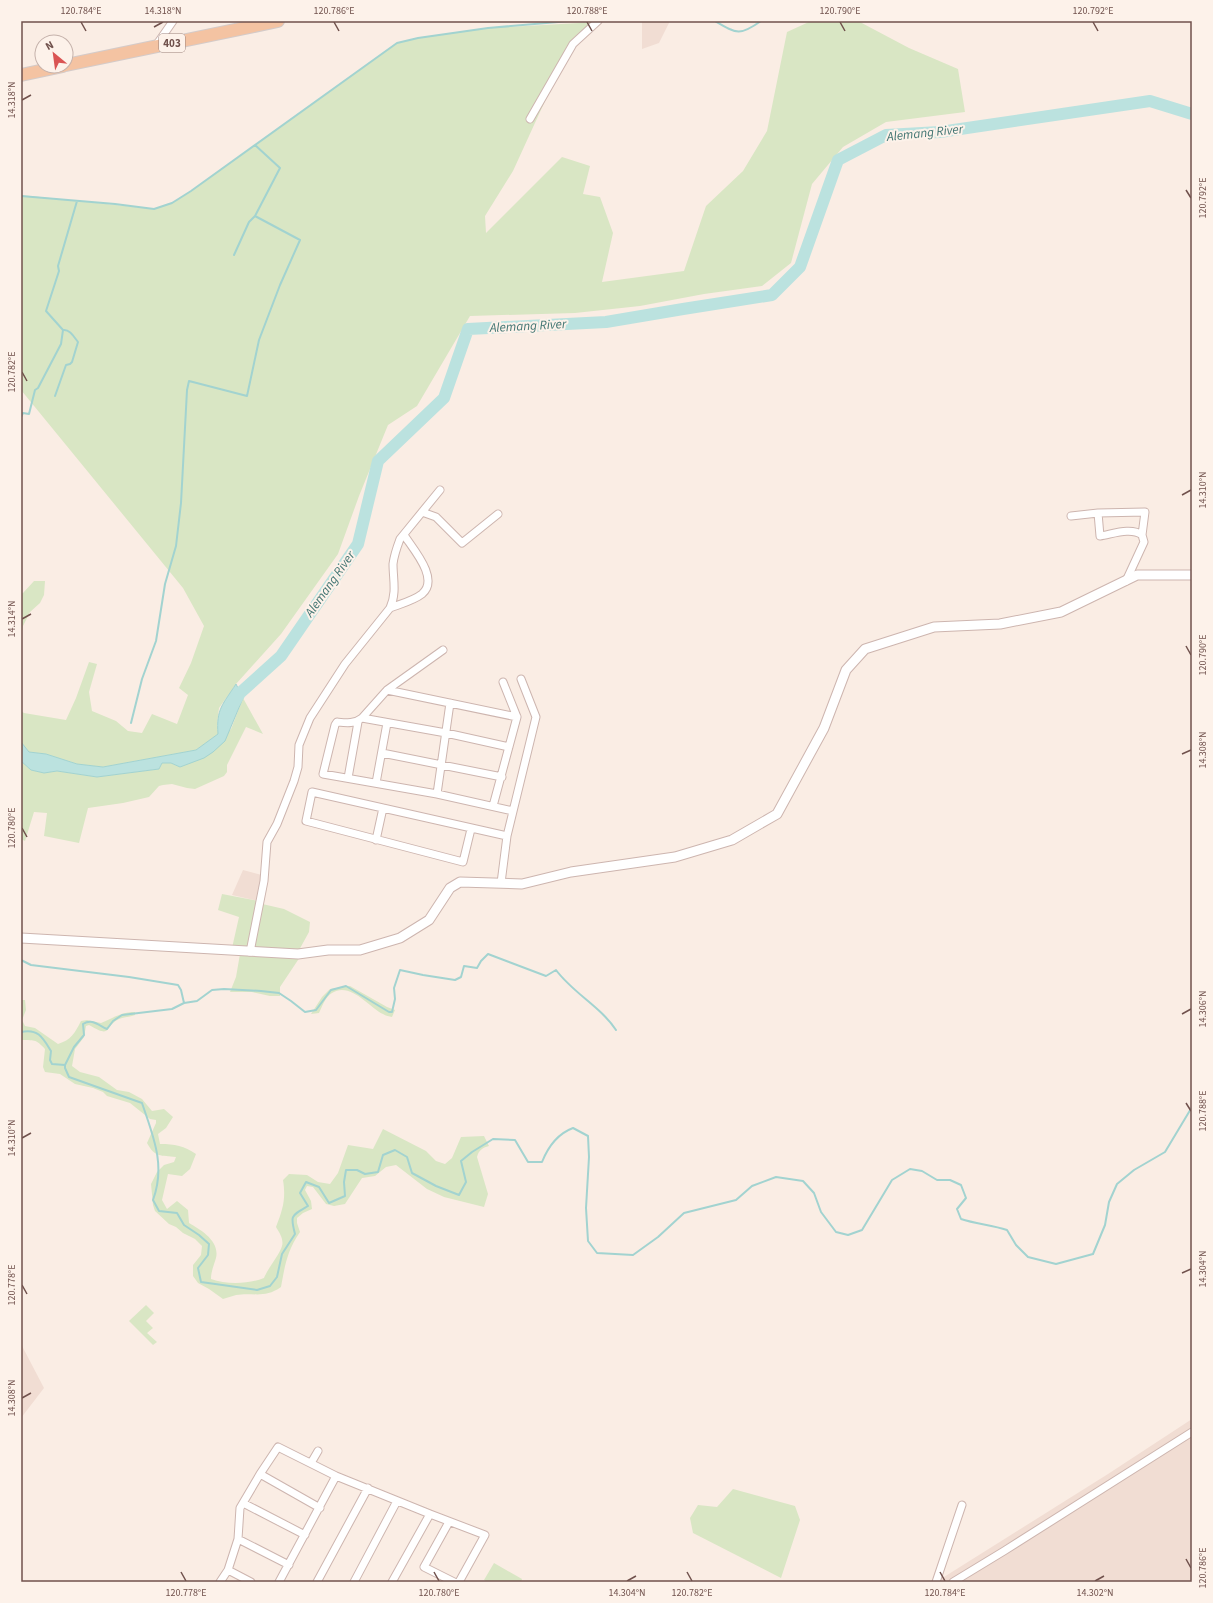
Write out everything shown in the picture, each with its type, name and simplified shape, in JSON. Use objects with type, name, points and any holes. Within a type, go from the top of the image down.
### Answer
[{"type":"main road","name":"403","points":[[74,63],[278,21]]},
{"type":"main road","points":[[21,75],[34,72]]},
{"type":"street","points":[[155,47],[173,21]]},
{"type":"street","points":[[530,119],[573,44],[598,21]]},
{"type":"street","points":[[250,952],[264,881],[267,842],[277,824],[294,781],[298,767],[299,745],[310,718],[345,664],[390,608],[394,598],[394,555],[400,539],[440,490]]},
{"type":"street","points":[[422,512],[436,517],[462,543],[498,514]]},
{"type":"street","points":[[1071,516],[1098,513],[1145,512],[1142,535],[1144,542],[1126,581]]},
{"type":"street","points":[[1098,513],[1100,536],[1130,531],[1142,535]]},
{"type":"street","points":[[390,608],[421,595],[426,588],[428,579],[425,567],[404,535]]},
{"type":"street","points":[[21,938],[298,954],[328,950],[360,950],[400,938],[429,920],[450,888],[460,882],[522,884],[571,872],[675,857],[732,840],[777,814],[824,728],[846,670],[865,649],[934,627],[1000,624],[1061,612],[1137,575],[1192,575]]},
{"type":"street","points":[[443,650],[387,690],[360,720],[352,724],[338,722],[335,725],[323,774],[437,794],[493,806],[513,812]]},
{"type":"street","points":[[501,883],[507,836],[536,717],[521,679]]},
{"type":"street","points":[[493,806],[517,717],[504,682]]},
{"type":"street","points":[[387,690],[517,717]]},
{"type":"street","points":[[437,794],[440,764],[450,703]]},
{"type":"street","points":[[360,720],[446,733],[510,747]]},
{"type":"street","points":[[348,778],[360,720]]},
{"type":"street","points":[[376,783],[387,723]]},
{"type":"street","points":[[382,753],[502,777]]},
{"type":"street","points":[[472,829],[463,862],[306,822],[312,792],[507,836]]},
{"type":"street","points":[[376,840],[383,808]]},
{"type":"street","points":[[953,1582],[1192,1432]]},
{"type":"street","points":[[220,1582],[228,1570],[238,1539],[240,1508],[278,1447],[336,1476],[485,1535],[459,1582]]},
{"type":"street","points":[[311,1463],[318,1451]]},
{"type":"street","points":[[260,1474],[320,1508]]},
{"type":"street","points":[[279,1582],[336,1476]]},
{"type":"street","points":[[317,1582],[368,1488]]},
{"type":"street","points":[[354,1582],[397,1501]]},
{"type":"street","points":[[243,1503],[305,1535]]},
{"type":"street","points":[[936,1582],[962,1505]]},
{"type":"street","points":[[392,1582],[430,1514]]},
{"type":"street","points":[[449,1522],[424,1567],[454,1582]]},
{"type":"street","points":[[238,1539],[289,1565]]},
{"type":"street","points":[[228,1570],[251,1582]]},
{"type":"shaded area","points":[[642,21],[670,21],[659,43],[642,49]]},
{"type":"shaded area","points":[[243,870],[262,875],[258,901],[232,895]]},
{"type":"shaded area","points":[[21,1344],[44,1388],[21,1418]]},
{"type":"shaded area","points":[[1192,1419],[1192,1580],[1188,1582],[936,1582],[1108,1474]]},
{"type":"green space","points":[[811,21],[858,21],[909,48],[958,69],[965,112],[886,122],[843,147],[812,184],[791,263],[762,286],[704,294],[640,306],[575,313],[470,316],[417,406],[388,425],[359,496],[338,554],[281,634],[236,684],[219,708],[217,724],[218,734],[196,750],[103,767],[77,764],[46,754],[29,752],[21,742],[21,711],[24,713],[66,720],[89,662],[97,664],[89,692],[92,711],[116,721],[128,731],[142,733],[152,714],[177,724],[188,695],[179,688],[191,663],[204,626],[183,588],[21,390],[21,195],[154,209],[172,203],[191,191],[397,43],[418,38],[488,28],[597,22],[573,44],[561,66],[513,171],[485,216],[486,233],[562,157],[590,166],[583,194],[600,197],[613,233],[602,282],[684,271],[706,206],[743,171],[767,131],[787,32]]},
{"type":"green space","points":[[34,581],[45,581],[44,595],[40,603],[30,612],[23,626],[21,636],[21,594]]},
{"type":"green space","points":[[243,698],[263,734],[246,727],[227,765],[227,772],[224,776],[195,789],[172,784],[163,785],[159,786],[149,797],[123,803],[88,808],[79,843],[44,836],[47,813],[34,812],[25,841],[21,839],[21,761],[31,770],[44,773],[57,771],[97,777],[159,769],[162,763],[171,763],[180,767],[189,763],[231,729]]},
{"type":"green space","points":[[222,894],[258,901],[258,903],[284,909],[310,922],[309,932],[298,952],[232,948],[239,917],[218,910]]},
{"type":"green space","points":[[240,954],[300,957],[280,987],[280,996],[270,996],[252,992],[230,992],[236,977]]},
{"type":"green space","points":[[350,986],[395,1010],[392,1017],[384,1015],[359,996],[346,990],[339,990],[332,993],[326,1000],[319,1013],[311,1014],[322,997],[330,989]]},
{"type":"green space","points":[[21,1000],[25,1000],[26,1010],[22,1020],[25,1026],[35,1028],[58,1044],[72,1036],[81,1021],[87,1020],[101,1023],[121,1014],[135,1012],[135,1015],[121,1018],[114,1022],[105,1031],[89,1025],[86,1026],[84,1037],[75,1049],[72,1066],[80,1072],[99,1077],[117,1090],[129,1092],[142,1099],[152,1111],[164,1109],[173,1117],[166,1128],[158,1134],[160,1144],[179,1146],[196,1154],[190,1169],[182,1176],[168,1174],[162,1200],[167,1209],[177,1201],[188,1210],[189,1223],[199,1229],[212,1241],[215,1246],[216,1258],[211,1279],[238,1283],[252,1282],[264,1278],[282,1246],[282,1238],[276,1227],[283,1204],[283,1180],[289,1174],[307,1175],[318,1182],[330,1184],[338,1173],[348,1145],[373,1149],[383,1129],[426,1151],[436,1161],[445,1164],[452,1158],[461,1137],[484,1136],[489,1146],[481,1150],[477,1157],[488,1194],[484,1207],[444,1197],[427,1189],[396,1165],[386,1167],[375,1176],[362,1178],[345,1204],[334,1206],[326,1204],[313,1187],[307,1186],[305,1190],[311,1201],[312,1209],[303,1213],[297,1218],[300,1232],[289,1252],[281,1287],[269,1293],[242,1294],[223,1299],[198,1283],[193,1276],[193,1265],[201,1255],[202,1246],[195,1239],[169,1224],[155,1211],[151,1184],[157,1172],[164,1165],[174,1162],[176,1157],[159,1155],[150,1148],[147,1143],[156,1120],[150,1119],[130,1103],[107,1096],[103,1092],[93,1088],[75,1084],[60,1074],[45,1072],[43,1067],[45,1049],[39,1043],[32,1040],[21,1040]]},
{"type":"green space","points":[[146,1305],[154,1313],[146,1321],[153,1328],[147,1333],[157,1342],[153,1345],[129,1321]]},
{"type":"green space","points":[[733,1489],[795,1506],[800,1520],[781,1578],[693,1533],[690,1518],[698,1505],[717,1507]]},
{"type":"green space","points":[[494,1563],[522,1579],[521,1582],[488,1582],[484,1580]]},
{"type":"water","points":[[236,684],[243,698],[225,741],[204,758],[180,767],[171,763],[162,763],[159,769],[97,777],[57,771],[44,773],[31,770],[21,761],[21,742],[29,752],[46,754],[77,764],[103,767],[196,750],[218,734],[219,712]]},
{"type":"waterway","points":[[21,196],[154,209],[172,203],[191,191],[397,43],[418,38],[488,28],[570,21]]},
{"type":"waterway","points":[[715,21],[738,32],[748,29],[761,21]]},
{"type":"waterway","name":"Alemang River","points":[[232,706],[240,693],[281,656],[358,544],[378,461],[444,398],[468,329],[606,322],[772,295],[800,267],[838,160],[886,135],[940,132],[1150,101],[1192,114]]},
{"type":"waterway","points":[[234,255],[249,222],[255,216],[280,168],[255,145]]},
{"type":"waterway","points":[[21,417],[23,413],[29,414],[35,390],[38,388],[61,344],[63,330],[46,311],[59,271],[58,266],[77,201]]},
{"type":"waterway","points":[[131,723],[142,679],[156,641],[165,584],[176,546],[181,503],[187,390],[189,381],[247,396],[259,340],[280,285],[300,240],[255,216]]},
{"type":"waterway","points":[[55,396],[66,365],[72,362],[78,342],[70,332],[63,330]]},
{"type":"waterway","points":[[21,847],[21,864]]},
{"type":"waterway","points":[[21,887],[21,935]]},
{"type":"waterway","points":[[21,960],[31,965],[129,977],[178,985],[181,990],[184,1003],[197,1001],[212,990],[224,989],[261,991],[279,993],[305,1012],[316,1010],[331,990],[346,986],[389,1012],[392,1012],[395,999],[394,988],[400,970],[455,980],[461,977],[464,966],[477,968],[488,954],[546,976],[556,970],[570,986],[603,1014],[616,1030]]},
{"type":"waterway","points":[[65,1065],[74,1047],[84,1035],[83,1024],[86,1022],[92,1022],[107,1029],[113,1021],[122,1015],[172,1009],[184,1003]]},
{"type":"waterway","points":[[21,1032],[32,1031],[39,1035],[51,1051],[50,1060],[52,1064],[65,1065],[69,1077],[142,1103],[154,1139],[158,1163],[157,1187],[153,1200],[159,1211],[177,1213],[184,1225],[209,1244],[208,1255],[198,1268],[201,1282],[257,1290],[270,1286],[277,1277],[282,1254],[295,1234],[292,1219],[295,1214],[308,1206],[300,1193],[306,1182],[319,1187],[329,1203],[345,1196],[344,1182],[346,1170],[357,1170],[365,1174],[378,1172],[383,1155],[395,1150],[407,1157],[412,1173],[436,1186],[459,1195],[466,1182],[461,1161],[493,1139],[515,1140],[528,1162],[542,1162],[547,1151],[558,1137],[573,1128],[588,1136],[589,1157],[586,1208],[588,1241],[597,1253],[633,1255],[658,1237],[684,1213],[736,1200],[752,1186],[776,1177],[803,1181],[814,1193],[821,1212],[836,1232],[848,1235],[862,1230],[892,1180],[910,1169],[922,1171],[937,1180],[950,1180],[961,1185],[966,1198],[957,1209],[961,1219],[1007,1230],[1016,1245],[1028,1257],[1056,1264],[1093,1254],[1105,1225],[1109,1202],[1117,1184],[1134,1170],[1165,1152],[1192,1107]]}]
